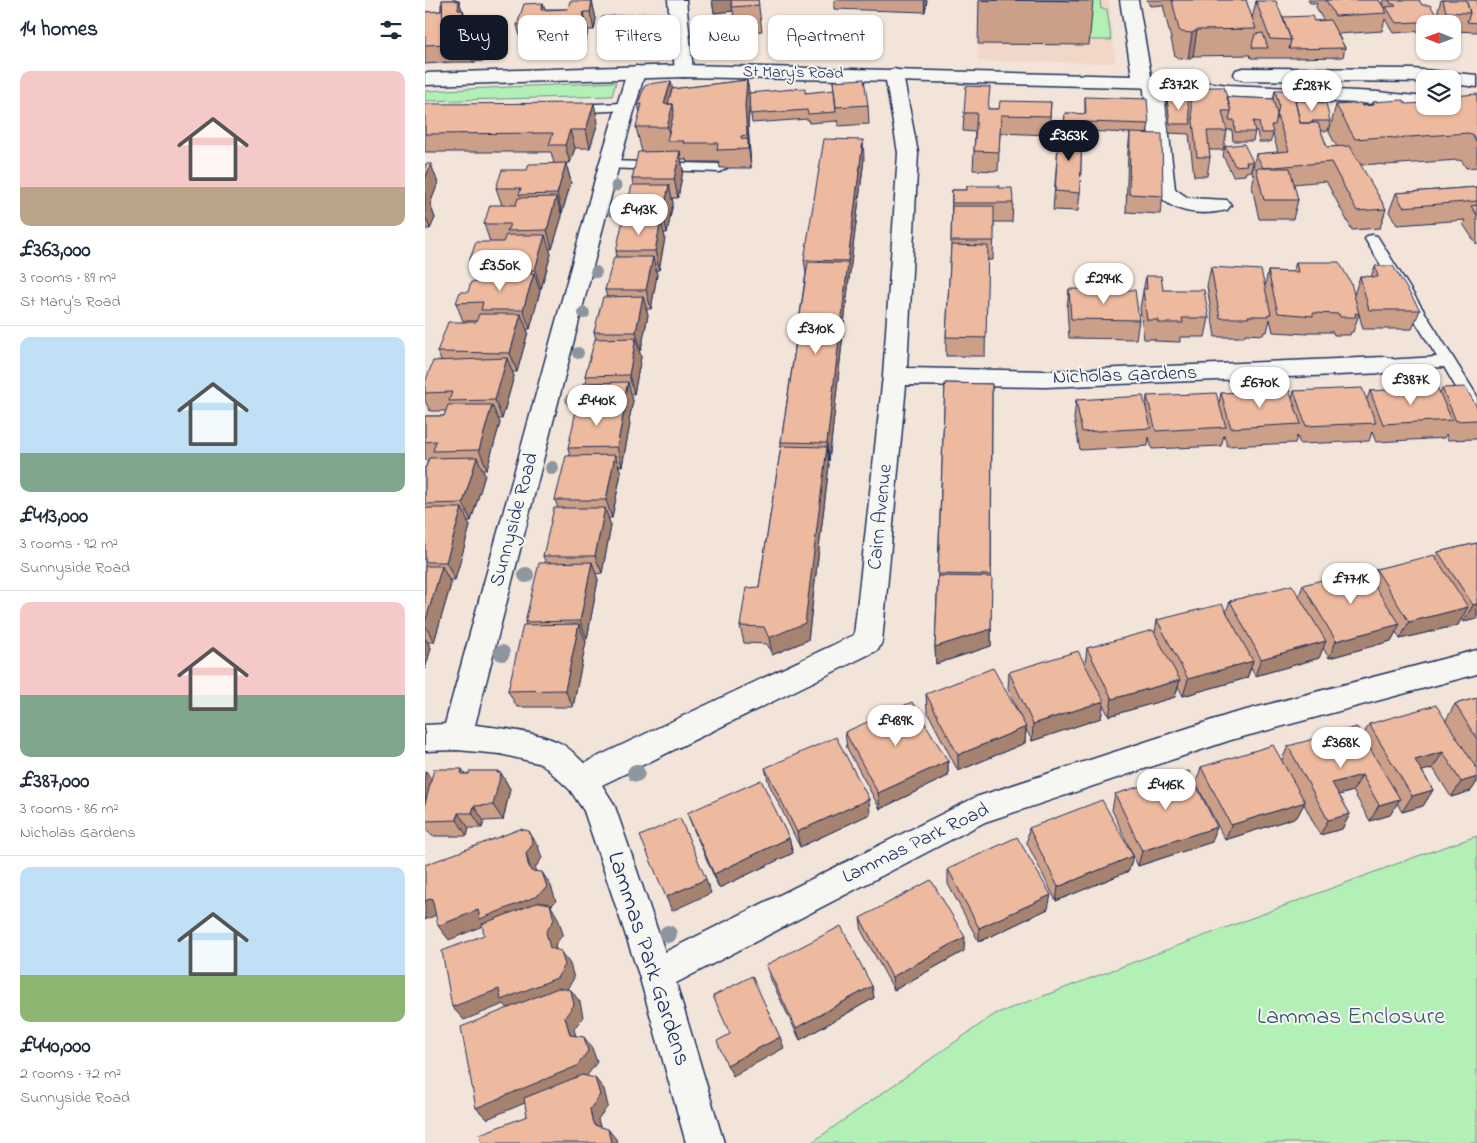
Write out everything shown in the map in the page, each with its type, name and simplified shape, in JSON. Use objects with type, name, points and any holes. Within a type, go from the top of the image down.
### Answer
[{"type":"street","points":[[677,0],[684,71]]},
{"type":"street","points":[[1129,0],[1153,82],[1165,190],[1171,199],[1178,204],[1220,205]]},
{"type":"street","name":"St Mary's Road","points":[[425,79],[684,71],[894,75],[1153,82],[1229,91],[1378,98],[1416,102]]},
{"type":"street","name":"Sunnyside Road","points":[[457,737],[609,165],[636,72]]},
{"type":"street","name":"St Mary's Road","points":[[1153,82],[1224,74],[1413,75],[1477,81]]},
{"type":"street","name":"Cairn Avenue","points":[[581,780],[868,642],[895,376],[908,153],[894,75]]},
{"type":"street","name":"Nicholas Gardens","points":[[895,376],[1046,379],[1385,365]]},
{"type":"street","name":"Lammas Park Road","points":[[656,975],[976,811],[1231,727],[1477,662]]},
{"type":"street","name":"Lammas Park Gardens","points":[[425,738],[457,737],[500,741],[551,753],[581,780],[598,804],[656,975],[705,1143]]},
{"type":"lane","points":[[559,109],[625,107]]},
{"type":"lane","points":[[609,165],[721,168]]},
{"type":"lane","points":[[1372,239],[1477,409]]},
{"type":"lane","points":[[1385,365],[1449,362]]},
{"type":"shaded area","points":[[977,0],[1109,0],[1115,63],[978,61],[979,18]]},
{"type":"green space","points":[[1082,0],[1100,0],[1101,9],[1107,9],[1111,40],[1089,40]]},
{"type":"green space","points":[[616,82],[612,96],[425,101],[425,91]]},
{"type":"green space","name":"Lammas Enclosure","points":[[1477,836],[1477,1143],[811,1143],[995,1014],[1415,857]]},
{"type":"building","points":[[442,0],[459,1],[458,10],[463,10],[463,15],[443,15]]},
{"type":"building","points":[[731,0],[758,0],[759,5],[732,7]]},
{"type":"building","points":[[979,0],[1093,0],[1093,1]]},
{"type":"building","points":[[1172,0],[1246,0],[1256,29],[1182,32],[1179,30]]},
{"type":"building","points":[[1326,0],[1379,0],[1387,13],[1335,16]]},
{"type":"building","points":[[1389,0],[1419,0],[1422,5],[1430,5],[1436,15],[1416,15],[1416,22],[1396,23],[1386,7],[1396,6],[1391,4]]},
{"type":"building","points":[[1443,0],[1466,0],[1470,13],[1446,12]]},
{"type":"building","points":[[1466,0],[1476,0],[1477,23],[1467,22],[1470,13]]},
{"type":"building","points":[[570,1],[592,1],[590,12],[584,12],[583,15],[520,15],[524,4],[543,3],[541,10],[568,9]]},
{"type":"building","points":[[1256,1],[1276,1],[1291,40],[1270,39]]},
{"type":"building","points":[[442,4],[440,44],[425,45],[425,12],[441,11]]},
{"type":"building","points":[[655,13],[655,15],[628,15]]},
{"type":"building","points":[[1312,16],[1314,21],[1330,20],[1345,48],[1289,49],[1291,40],[1283,17]]},
{"type":"building","points":[[1263,33],[1268,48],[1253,48],[1255,34]]},
{"type":"building","points":[[864,79],[868,105],[836,107],[833,81]]},
{"type":"building","points":[[747,80],[745,106],[747,135],[741,136],[741,138],[748,140],[748,149],[717,150],[718,143],[667,141],[674,112],[673,104],[668,104],[672,89]]},
{"type":"building","points":[[671,81],[664,104],[673,104],[667,127],[636,127],[642,104],[638,104],[644,87],[648,84]]},
{"type":"building","points":[[966,86],[990,87],[988,109],[999,109],[1000,101],[1051,102],[1050,116],[1001,115],[999,152],[974,151],[977,113],[964,113]]},
{"type":"building","points":[[1189,87],[1224,87],[1231,111],[1222,111],[1227,131],[1207,131],[1210,157],[1197,157]]},
{"type":"building","points":[[805,88],[805,93],[834,90],[836,112],[808,114],[807,110],[750,114],[749,93]]},
{"type":"building","points":[[1275,90],[1293,90],[1300,123],[1318,123],[1327,147],[1350,146],[1386,209],[1357,211],[1331,162],[1263,168],[1256,154],[1289,151],[1277,116],[1279,105]]},
{"type":"building","points":[[1477,94],[1477,141],[1472,134],[1468,133],[1355,139],[1336,105],[1361,103],[1362,106],[1374,105],[1373,102],[1403,100],[1406,104],[1416,103],[1416,115],[1461,115],[1461,95]]},
{"type":"building","points":[[1085,97],[1147,99],[1149,124],[1086,122],[1086,126],[1064,126],[1065,113],[1086,114]]},
{"type":"building","points":[[1227,97],[1273,99],[1277,114],[1275,125],[1271,125],[1273,133],[1261,133],[1259,122],[1253,121],[1255,132],[1235,132],[1234,120],[1229,120],[1231,111]]},
{"type":"building","points":[[1167,98],[1187,98],[1191,124],[1170,124]]},
{"type":"building","points":[[1295,100],[1326,103],[1330,121],[1300,123]]},
{"type":"building","points":[[594,103],[586,130],[570,130],[565,145],[549,145],[553,133],[425,134],[425,104]]},
{"type":"building","points":[[1059,131],[1082,132],[1080,193],[1055,191]]},
{"type":"building","points":[[1130,133],[1162,134],[1163,196],[1129,194]]},
{"type":"building","points":[[824,139],[863,140],[848,261],[804,260]]},
{"type":"building","points":[[1244,144],[1253,162],[1246,162],[1247,165],[1235,166],[1225,146]]},
{"type":"building","points":[[680,151],[674,179],[632,179],[638,152]]},
{"type":"building","points":[[566,163],[557,194],[519,195],[521,188],[496,188],[502,170],[527,170],[529,164]]},
{"type":"building","points":[[425,164],[431,164],[425,179]]},
{"type":"building","points":[[1256,168],[1290,168],[1298,200],[1264,200]]},
{"type":"building","points":[[632,185],[669,185],[663,214],[625,215]]},
{"type":"building","points":[[967,186],[1012,188],[1013,203],[952,203],[952,190],[967,190]]},
{"type":"building","points":[[1477,187],[1477,201],[1403,207],[1396,193]]},
{"type":"building","points":[[556,197],[547,230],[507,231],[510,224],[484,224],[490,205],[516,205],[518,198]]},
{"type":"building","points":[[1477,205],[1477,215],[1471,206]]},
{"type":"building","points":[[952,206],[994,206],[994,241],[951,241]]},
{"type":"building","points":[[623,220],[661,220],[655,251],[616,251]]},
{"type":"building","points":[[506,235],[545,235],[535,270],[494,270],[497,262],[469,262],[476,242],[503,242]]},
{"type":"building","points":[[951,245],[988,246],[986,338],[946,337]]},
{"type":"building","points":[[614,257],[653,257],[646,290],[605,290]]},
{"type":"building","points":[[808,262],[848,263],[827,443],[781,442]]},
{"type":"building","points":[[1296,262],[1339,262],[1351,283],[1359,314],[1355,313],[1356,317],[1340,317],[1339,314],[1313,313],[1313,316],[1278,313],[1268,271],[1298,272]]},
{"type":"building","points":[[1375,266],[1393,266],[1420,310],[1369,310],[1360,276],[1378,277]]},
{"type":"building","points":[[1211,267],[1261,270],[1271,314],[1268,314],[1268,316],[1248,316],[1249,318],[1220,318]]},
{"type":"building","points":[[493,273],[534,273],[523,310],[481,310],[483,302],[456,303],[460,292],[468,292],[471,282],[490,282]]},
{"type":"building","points":[[1146,276],[1161,276],[1163,290],[1204,290],[1209,318],[1182,318],[1183,323],[1158,323],[1158,320],[1147,320],[1143,289],[1147,289]]},
{"type":"building","points":[[1069,289],[1135,290],[1139,320],[1071,319]]},
{"type":"building","points":[[643,296],[636,332],[594,332],[603,297]]},
{"type":"building","points":[[479,314],[521,314],[510,353],[437,352],[448,322],[476,322]]},
{"type":"building","points":[[636,338],[629,375],[585,376],[595,339]]},
{"type":"building","points":[[507,358],[495,400],[449,401],[452,392],[425,393],[425,383],[433,361]]},
{"type":"building","points":[[628,382],[623,403],[579,403],[583,383]]},
{"type":"building","points":[[945,383],[992,384],[991,575],[938,574]]},
{"type":"building","points":[[1437,387],[1452,420],[1383,424],[1370,391]]},
{"type":"building","points":[[1465,387],[1477,407],[1477,420],[1456,421],[1442,388]]},
{"type":"building","points":[[1362,388],[1376,423],[1306,426],[1294,391]]},
{"type":"building","points":[[1289,390],[1301,424],[1231,428],[1221,393]]},
{"type":"building","points":[[1216,393],[1226,427],[1156,431],[1147,396]]},
{"type":"building","points":[[1143,396],[1151,428],[1082,432],[1076,400]]},
{"type":"building","points":[[448,405],[492,405],[479,450],[433,451],[436,441],[425,442],[425,416],[444,416]]},
{"type":"building","points":[[577,406],[625,406],[617,447],[568,448]]},
{"type":"building","points":[[781,446],[827,447],[805,623],[769,638],[764,627],[740,626],[746,588],[759,587]]},
{"type":"building","points":[[615,455],[606,500],[555,500],[566,456]]},
{"type":"building","points":[[477,457],[463,503],[425,504],[425,467],[429,458]]},
{"type":"building","points":[[425,508],[462,508],[446,562],[425,562]]},
{"type":"building","points":[[554,508],[605,508],[595,556],[543,556]]},
{"type":"building","points":[[1477,543],[1477,604],[1473,605],[1438,552]]},
{"type":"building","points":[[1434,555],[1468,607],[1409,622],[1376,569]]},
{"type":"building","points":[[592,562],[580,621],[525,622],[539,563]]},
{"type":"building","points":[[425,566],[442,566],[425,623]]},
{"type":"building","points":[[1363,569],[1400,624],[1336,641],[1303,585]]},
{"type":"building","points":[[938,576],[992,577],[991,629],[935,647]]},
{"type":"building","points":[[1292,585],[1326,641],[1261,659],[1230,601]]},
{"type":"building","points":[[1222,604],[1253,661],[1188,679],[1157,620]]},
{"type":"building","points":[[579,624],[565,690],[508,691],[523,625]]},
{"type":"building","points":[[1153,630],[1180,680],[1112,699],[1087,648]]},
{"type":"building","points":[[1078,651],[1104,701],[1033,724],[1009,672]]},
{"type":"building","points":[[993,668],[1026,727],[958,755],[926,694]]},
{"type":"building","points":[[1477,698],[1477,739],[1455,704]]},
{"type":"building","points":[[912,702],[948,761],[878,793],[845,732]]},
{"type":"building","points":[[1436,705],[1477,769],[1477,777],[1461,782],[1443,752],[1415,760],[1433,790],[1412,796],[1369,724]]},
{"type":"building","points":[[1357,727],[1400,799],[1379,805],[1362,775],[1332,783],[1350,814],[1328,820],[1288,746]]},
{"type":"building","points":[[836,737],[869,799],[797,832],[765,768]]},
{"type":"building","points":[[1273,745],[1305,802],[1231,825],[1201,767]]},
{"type":"building","points":[[434,769],[462,769],[461,774],[469,774],[470,771],[498,771],[497,773],[501,773],[493,805],[474,806],[472,813],[458,813],[457,820],[425,821],[425,804]]},
{"type":"building","points":[[1189,771],[1217,827],[1142,851],[1115,794]]},
{"type":"building","points":[[761,780],[789,838],[714,874],[687,813]]},
{"type":"building","points":[[1102,800],[1133,856],[1058,887],[1029,828]]},
{"type":"building","points":[[680,818],[706,879],[666,897],[640,836]]},
{"type":"building","points":[[520,829],[529,831],[533,844],[526,853],[531,871],[542,872],[547,887],[537,896],[480,919],[478,910],[438,926],[432,898],[425,901],[425,865]]},
{"type":"building","points":[[1017,837],[1051,895],[979,928],[948,869]]},
{"type":"building","points":[[931,880],[965,937],[892,977],[860,918]]},
{"type":"building","points":[[539,902],[550,904],[554,920],[546,932],[550,948],[561,951],[565,965],[557,978],[501,1000],[499,989],[452,1007],[442,951],[484,935],[482,924]]},
{"type":"building","points":[[841,926],[872,986],[796,1028],[766,965]]},
{"type":"building","points":[[752,976],[780,1037],[727,1065],[717,1041],[730,1034],[713,996]]},
{"type":"building","points":[[558,988],[571,990],[574,1005],[565,1017],[570,1035],[584,1037],[588,1051],[577,1066],[476,1108],[461,1027]]},
{"type":"building","points":[[582,1075],[595,1078],[600,1095],[590,1109],[592,1120],[594,1125],[608,1129],[611,1143],[482,1143],[480,1134],[527,1116],[524,1098]]}]
